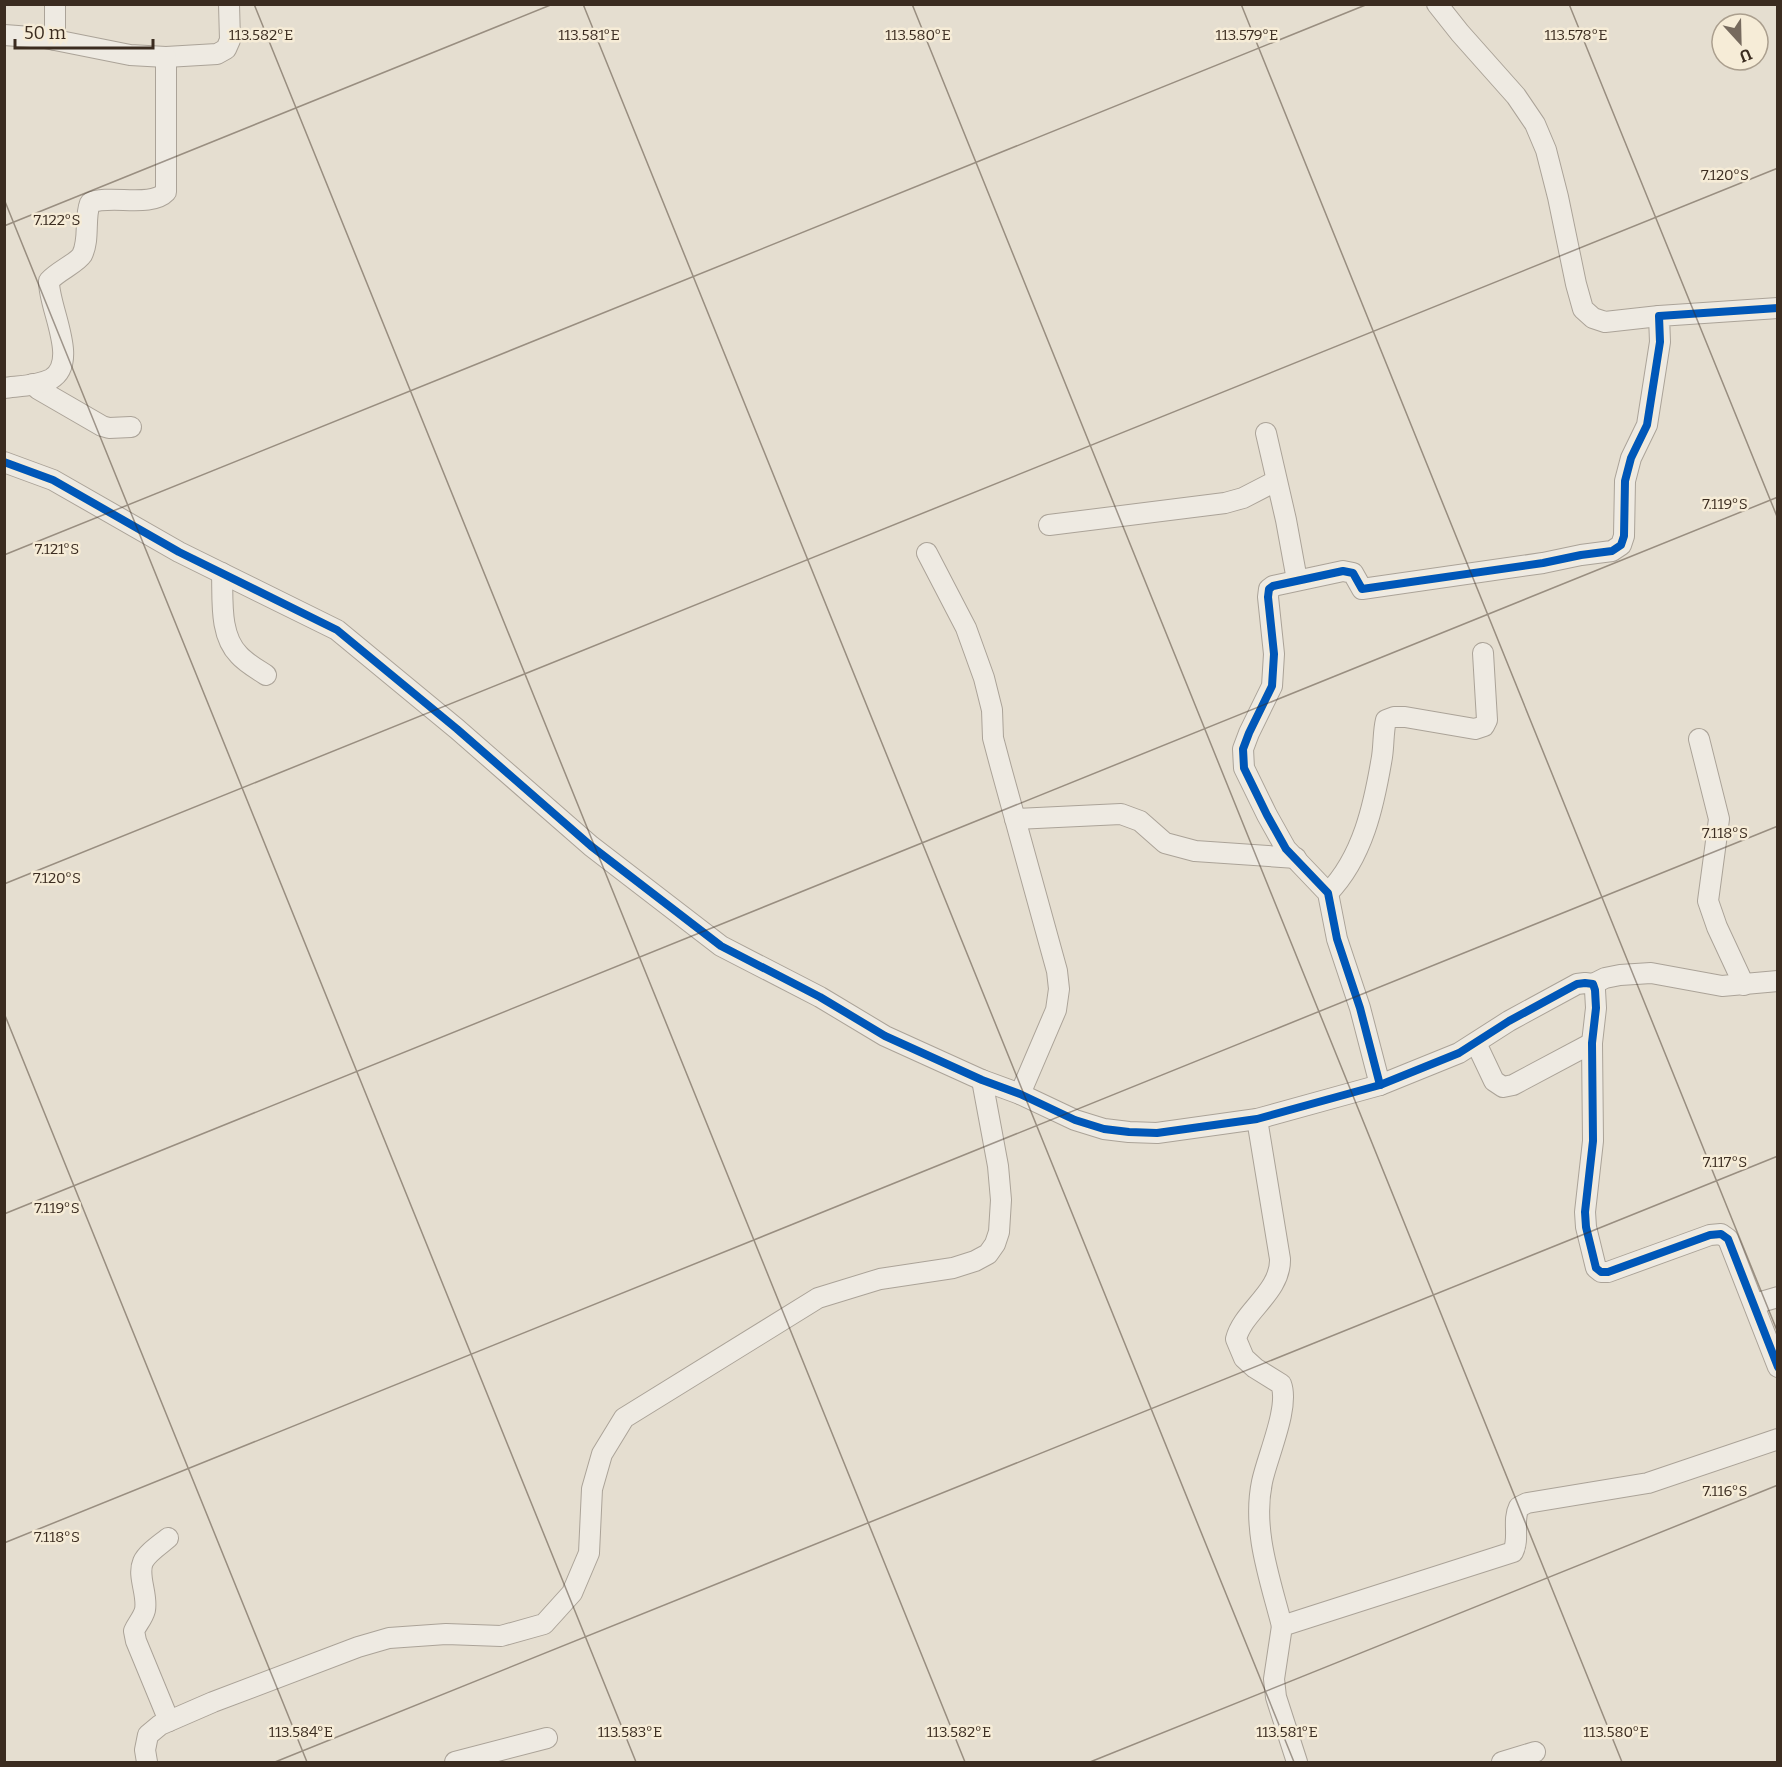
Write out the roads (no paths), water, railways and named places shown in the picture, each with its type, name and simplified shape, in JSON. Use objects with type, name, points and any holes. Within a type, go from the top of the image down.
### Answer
[{"type":"street","points":[[55,4],[55,40]]},
{"type":"street","points":[[4,35],[45,38],[130,55],[166,57],[217,54],[226,49],[230,40],[230,4]]},
{"type":"street","points":[[1437,4],[1516,96],[1535,124],[1546,150],[1583,309],[1593,318],[1605,322],[1778,308]]},
{"type":"street","points":[[4,388],[33,384],[52,378],[60,370],[64,358],[48,292],[49,281],[82,254],[86,235],[87,210],[90,203],[96,200],[156,198],[163,196],[166,192],[166,57]]},
{"type":"street","points":[[1380,1084],[1360,1008],[1337,939],[1328,893],[1286,849],[1266,815],[1244,768],[1243,749],[1272,686],[1274,662],[1269,590],[1273,586],[1343,571],[1353,573],[1362,589],[1372,588],[1543,563],[1611,551],[1621,545],[1624,536],[1625,481],[1631,458],[1647,425],[1660,342],[1659,316]]},
{"type":"street","points":[[33,384],[102,426],[131,427]]},
{"type":"street","points":[[1266,433],[1298,580]]},
{"type":"street","points":[[4,462],[52,480],[179,552],[337,630],[457,729],[591,846],[721,946],[820,997],[885,1036],[1075,1120],[1104,1129],[1156,1133],[1257,1119],[1380,1084],[1459,1053],[1543,1001],[1577,984],[1593,984],[1605,978],[1620,975],[1652,973],[1722,986],[1778,981]]},
{"type":"street","points":[[1049,525],[1225,503],[1243,498],[1276,481]]},
{"type":"street","points":[[927,553],[966,628],[984,678],[992,710],[993,738],[1057,970],[1059,989],[1056,1010],[1020,1094]]},
{"type":"street","points":[[222,573],[224,617],[230,643],[239,656],[266,675]]},
{"type":"street","points":[[1328,893],[1353,861],[1363,838],[1383,754],[1386,720],[1405,717],[1475,729],[1484,726],[1487,720],[1483,653]]},
{"type":"street","points":[[1699,739],[1719,819],[1708,901],[1717,927],[1744,985]]},
{"type":"street","points":[[1015,819],[1122,814],[1140,821],[1165,843],[1182,849],[1296,858]]},
{"type":"street","points":[[1593,984],[1596,1008],[1592,1043],[1593,1141],[1585,1212],[1586,1227],[1596,1268],[1601,1272],[1608,1272],[1710,1235],[1721,1234],[1728,1239],[1778,1367]]},
{"type":"street","points":[[1476,1043],[1494,1082],[1503,1087],[1513,1085],[1592,1043]]},
{"type":"street","points":[[147,1762],[145,1750],[148,1735],[160,1725],[213,1702],[358,1647],[389,1638],[446,1634],[501,1636],[544,1624],[572,1593],[589,1553],[592,1489],[602,1454],[624,1418],[818,1298],[880,1279],[953,1268],[988,1254],[999,1232],[1001,1200],[998,1166],[982,1080]]},
{"type":"street","points":[[1257,1119],[1280,1269],[1263,1300],[1242,1324],[1236,1339],[1244,1358],[1255,1368],[1281,1384],[1284,1396],[1262,1481],[1258,1508],[1262,1550],[1282,1626],[1274,1679],[1276,1697],[1297,1762]]},
{"type":"street","points":[[1754,1304],[1778,1297]]},
{"type":"street","points":[[1282,1626],[1513,1552],[1517,1545],[1516,1512],[1519,1507],[1527,1503],[1648,1483],[1778,1439]]},
{"type":"street","points":[[168,1538],[144,1561],[142,1572],[145,1609],[134,1631],[169,1721]]},
{"type":"street","points":[[455,1762],[547,1738]]},
{"type":"street","points":[[1502,1762],[1535,1752]]}]
